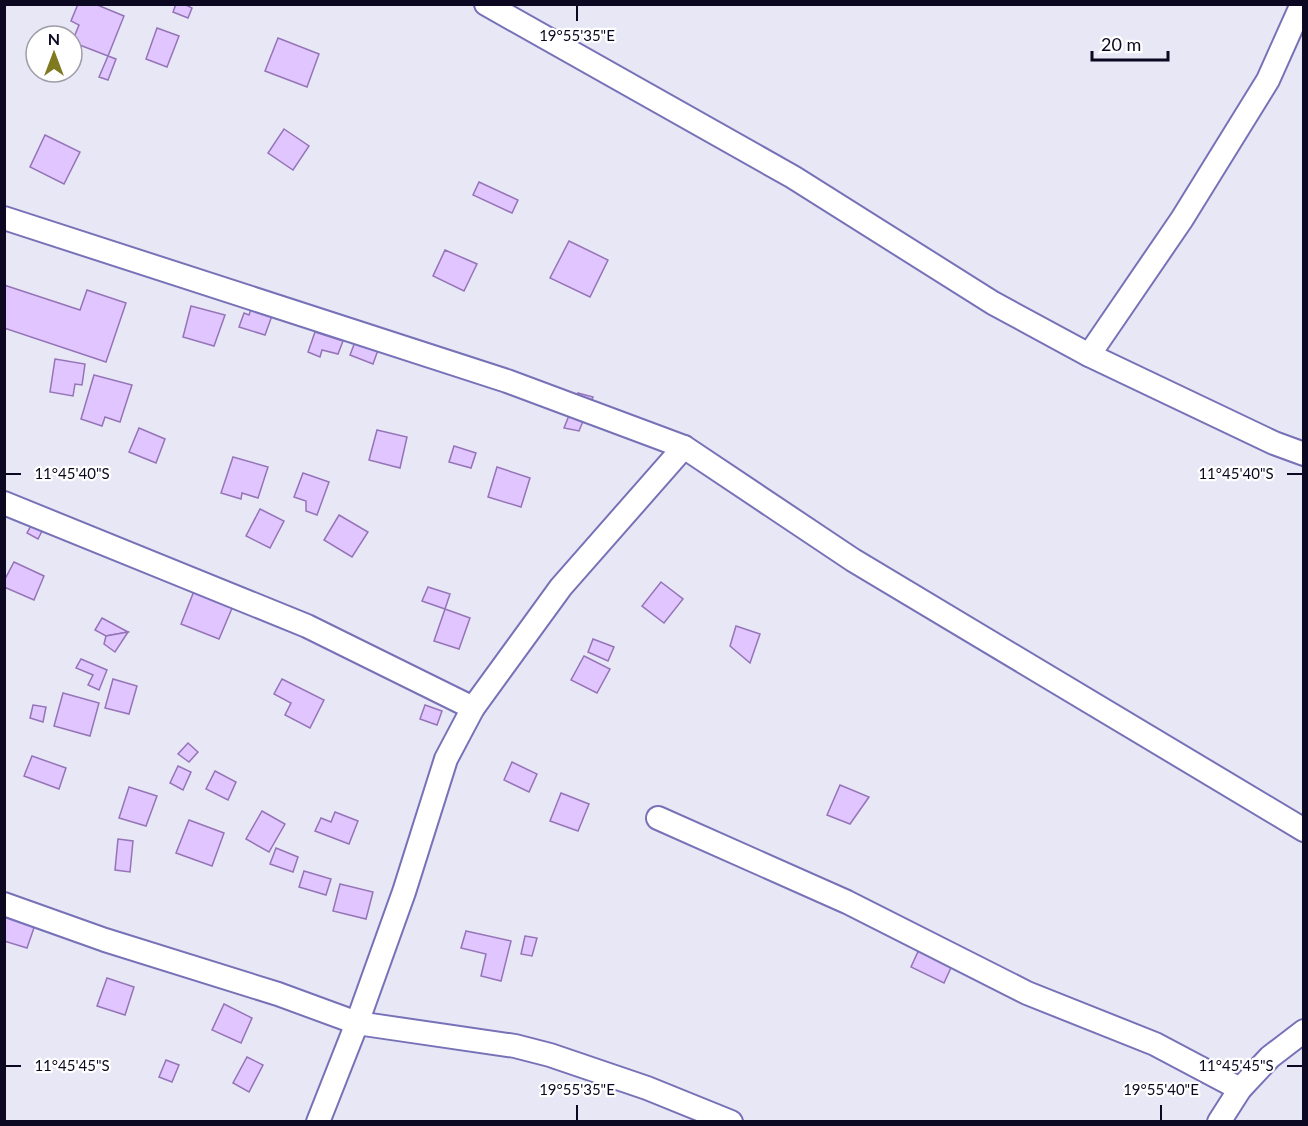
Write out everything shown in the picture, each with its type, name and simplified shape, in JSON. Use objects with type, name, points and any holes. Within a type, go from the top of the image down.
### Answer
[{"type":"street","points":[[486,4],[793,177],[993,303],[1089,355],[1274,443],[1304,454]]},
{"type":"street","points":[[1089,355],[1182,219],[1268,80],[1302,4]]},
{"type":"street","points":[[4,218],[507,381],[684,447],[853,560],[1304,830]]},
{"type":"street","points":[[318,1122],[357,1023],[404,892],[446,759],[473,708],[561,587],[684,447]]},
{"type":"street","points":[[4,503],[307,626],[473,708]]},
{"type":"street","points":[[658,818],[847,902],[1027,993],[1155,1044],[1240,1089]]},
{"type":"street","points":[[4,904],[105,940],[278,994],[357,1023],[515,1046],[550,1055],[647,1088],[731,1122]]},
{"type":"street","points":[[1219,1122],[1240,1089],[1270,1057],[1304,1032]]},
{"type":"building","points":[[78,4],[95,4],[124,16],[108,56],[84,47],[84,24],[71,21]]},
{"type":"building","points":[[176,4],[184,4],[192,8],[188,18],[173,12]]},
{"type":"building","points":[[157,28],[179,36],[167,67],[146,59]]},
{"type":"building","points":[[278,38],[319,54],[307,87],[265,71]]},
{"type":"building","points":[[108,56],[116,59],[108,80],[99,77]]},
{"type":"building","points":[[284,129],[309,146],[293,170],[268,153]]},
{"type":"building","points":[[45,135],[80,152],[64,184],[30,167]]},
{"type":"building","points":[[479,182],[518,200],[512,213],[473,195]]},
{"type":"building","points":[[569,241],[608,260],[590,297],[550,278]]},
{"type":"building","points":[[445,250],[477,264],[464,291],[433,276]]},
{"type":"building","points":[[4,285],[80,310],[87,290],[126,303],[106,362],[4,328]]},
{"type":"building","points":[[191,306],[225,315],[214,346],[183,337]]},
{"type":"building","points":[[252,306],[273,313],[265,335],[239,327],[244,313],[249,315]]},
{"type":"building","points":[[315,332],[343,341],[338,354],[322,350],[320,357],[308,352]]},
{"type":"building","points":[[355,342],[378,350],[373,364],[350,355]]},
{"type":"building","points":[[55,359],[85,364],[82,385],[75,384],[73,396],[50,392]]},
{"type":"building","points":[[94,375],[132,385],[120,422],[105,417],[102,426],[81,419]]},
{"type":"building","points":[[578,393],[593,397],[579,431],[564,428]]},
{"type":"building","points":[[139,428],[165,439],[156,463],[129,452]]},
{"type":"building","points":[[377,430],[407,437],[400,468],[369,460]]},
{"type":"building","points":[[454,446],[476,453],[471,468],[449,462]]},
{"type":"building","points":[[233,457],[268,467],[258,498],[242,493],[241,499],[221,493]]},
{"type":"building","points":[[497,467],[530,478],[521,507],[488,497]]},
{"type":"building","points":[[303,473],[329,482],[317,515],[306,511],[306,501],[294,497]]},
{"type":"building","points":[[260,509],[284,521],[270,548],[246,536]]},
{"type":"building","points":[[339,515],[368,532],[352,557],[324,540]]},
{"type":"building","points":[[34,520],[45,525],[38,539],[27,533]]},
{"type":"building","points":[[14,562],[44,576],[34,600],[4,587],[4,581]]},
{"type":"building","points":[[661,582],[683,599],[664,623],[642,606]]},
{"type":"building","points":[[428,587],[450,594],[445,609],[422,601]]},
{"type":"building","points":[[194,591],[233,606],[219,639],[181,624]]},
{"type":"building","points":[[445,609],[470,618],[459,649],[434,641]]},
{"type":"building","points":[[102,618],[128,632],[106,636],[95,630]]},
{"type":"building","points":[[736,626],[760,634],[750,663],[730,646]]},
{"type":"building","points":[[128,632],[115,652],[104,644],[106,636]]},
{"type":"building","points":[[593,639],[614,647],[608,661],[588,652]]},
{"type":"building","points":[[584,656],[610,669],[597,693],[571,680]]},
{"type":"building","points":[[81,659],[107,670],[99,690],[88,685],[93,675],[76,668]]},
{"type":"building","points":[[113,679],[137,686],[129,714],[105,708]]},
{"type":"building","points":[[282,679],[324,700],[310,728],[285,715],[291,703],[274,694]]},
{"type":"building","points":[[63,693],[99,703],[90,736],[54,726]]},
{"type":"building","points":[[33,705],[46,707],[43,722],[30,718]]},
{"type":"building","points":[[425,705],[442,711],[437,725],[420,719]]},
{"type":"building","points":[[188,743],[198,752],[189,762],[178,754]]},
{"type":"building","points":[[32,756],[66,768],[59,789],[24,776]]},
{"type":"building","points":[[512,762],[537,774],[529,792],[504,780]]},
{"type":"building","points":[[178,766],[191,772],[183,790],[170,783]]},
{"type":"building","points":[[215,771],[236,782],[228,800],[206,789]]},
{"type":"building","points":[[840,785],[869,797],[850,824],[827,815]]},
{"type":"building","points":[[129,787],[157,796],[146,826],[119,818]]},
{"type":"building","points":[[561,793],[589,804],[578,831],[550,821]]},
{"type":"building","points":[[262,811],[285,824],[269,852],[246,839]]},
{"type":"building","points":[[335,812],[358,821],[349,844],[315,831],[321,818],[331,822]]},
{"type":"building","points":[[189,820],[224,833],[212,866],[176,853]]},
{"type":"building","points":[[118,839],[133,841],[130,872],[115,870]]},
{"type":"building","points":[[276,848],[298,857],[293,872],[270,864]]},
{"type":"building","points":[[304,871],[331,879],[326,895],[299,887]]},
{"type":"building","points":[[340,884],[373,892],[366,919],[333,911]]},
{"type":"building","points":[[8,909],[37,919],[27,948],[4,941],[4,918]]},
{"type":"building","points":[[466,931],[511,941],[501,981],[481,976],[486,954],[461,948]]},
{"type":"building","points":[[525,936],[537,938],[532,956],[521,954]]},
{"type":"building","points":[[921,945],[954,961],[944,983],[911,967]]},
{"type":"building","points":[[107,978],[134,987],[125,1015],[97,1006]]},
{"type":"building","points":[[224,1004],[252,1018],[241,1043],[212,1030]]},
{"type":"building","points":[[247,1057],[263,1065],[249,1092],[233,1083]]},
{"type":"building","points":[[166,1060],[179,1065],[172,1082],[159,1077]]}]
